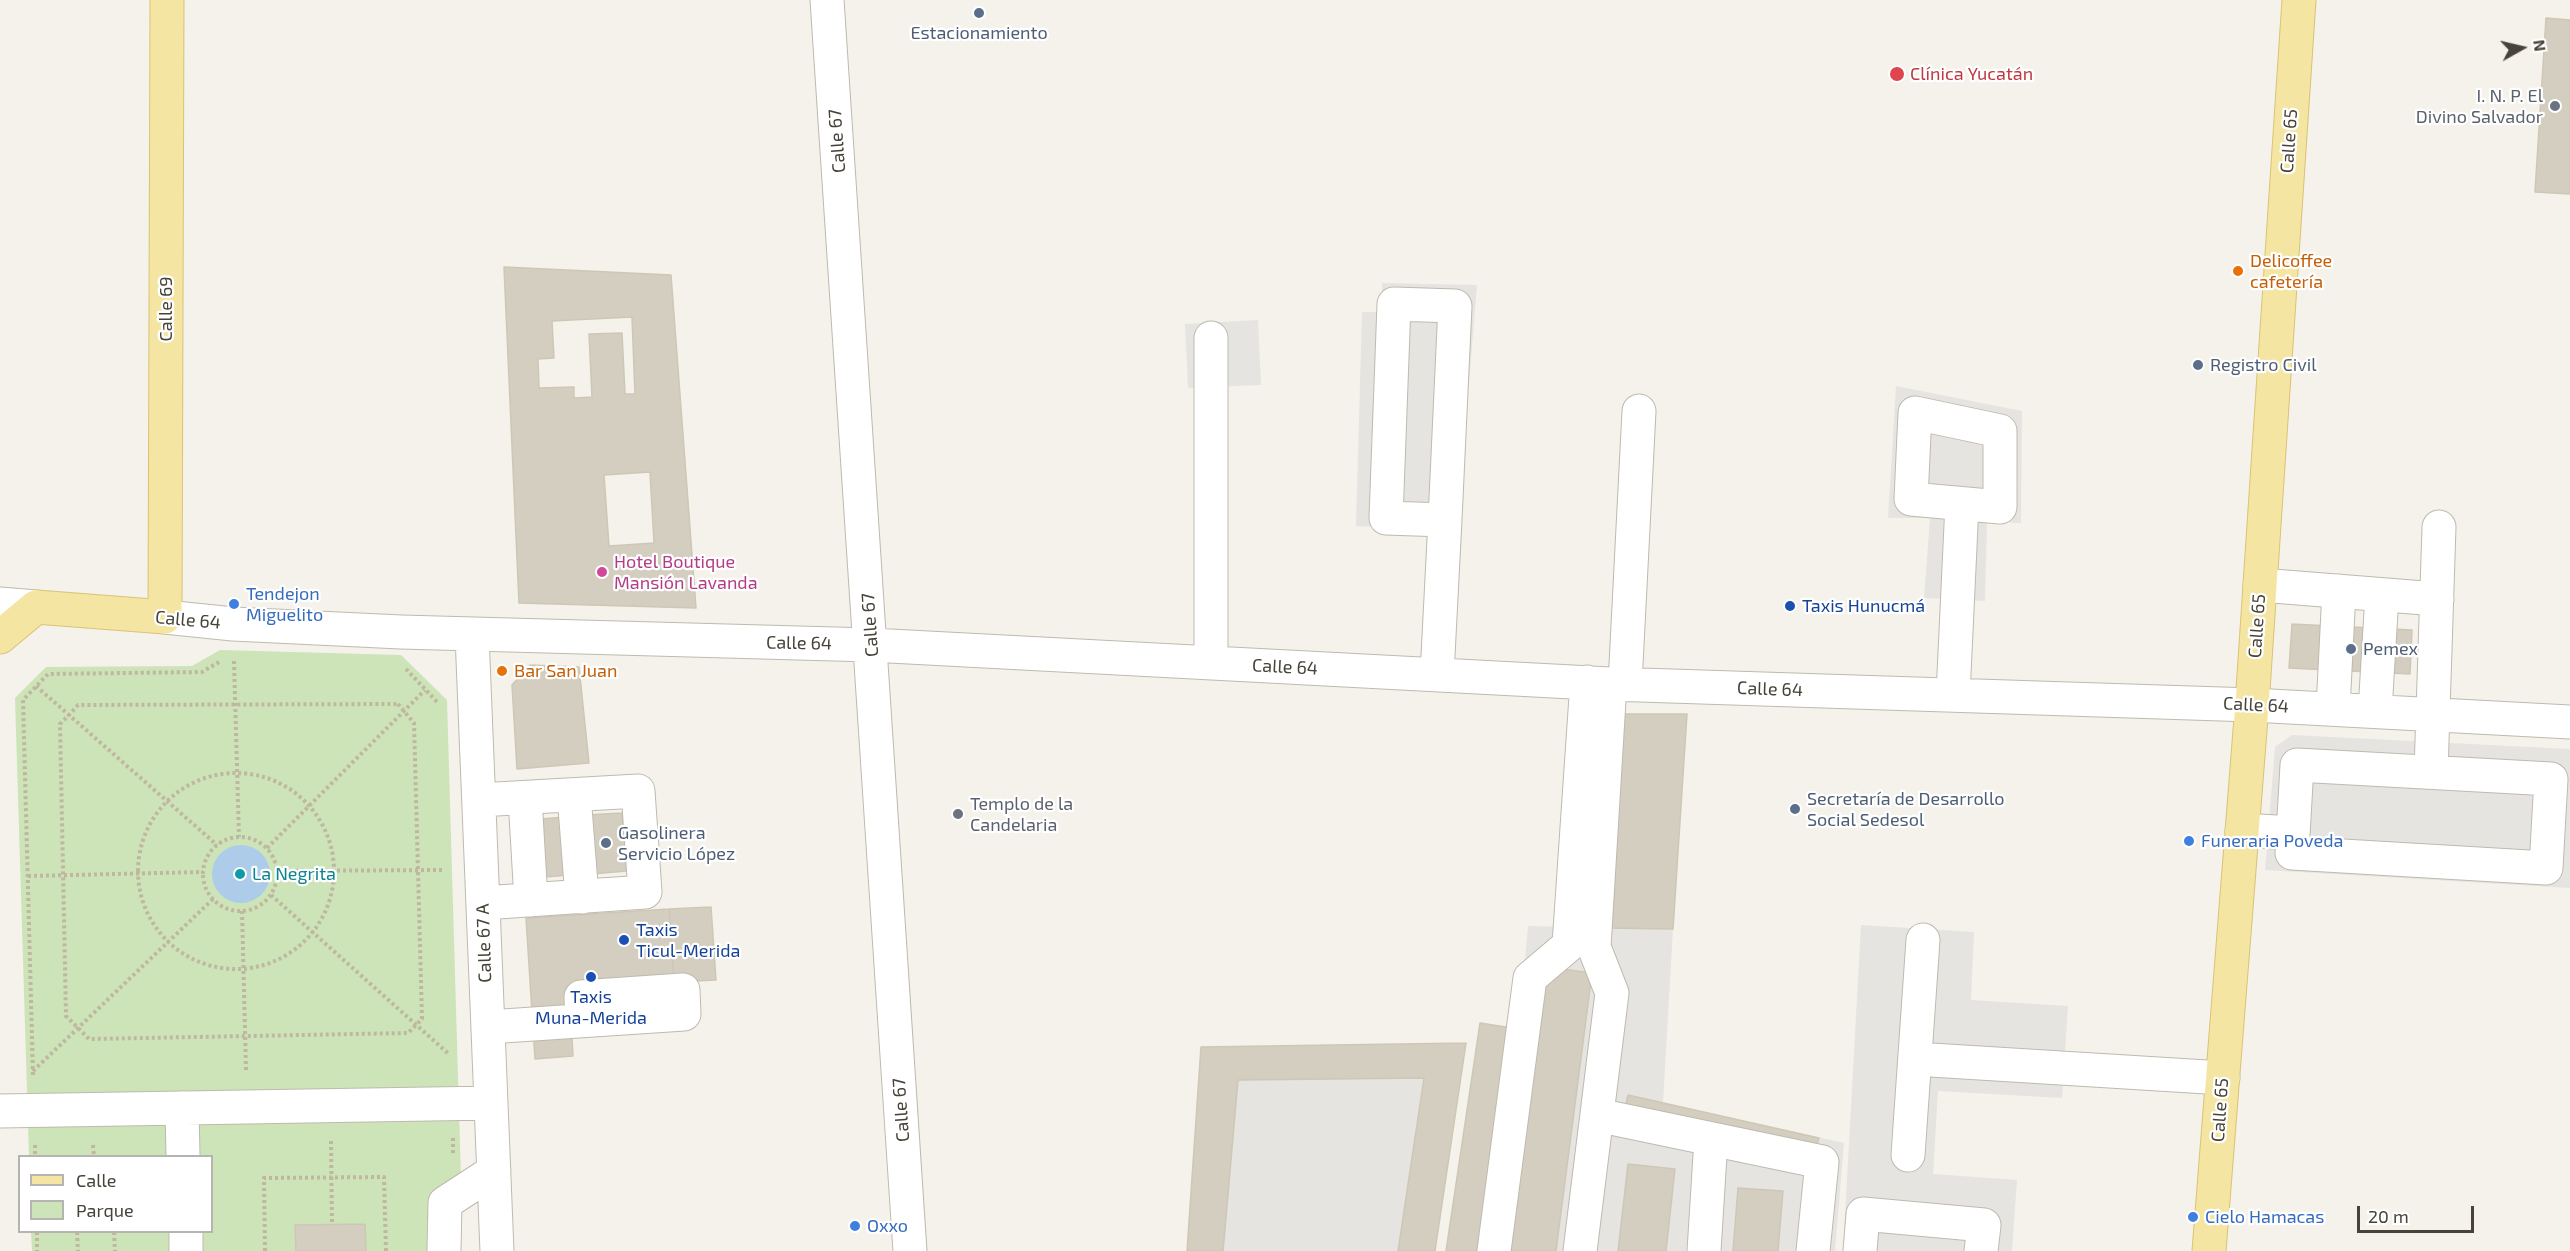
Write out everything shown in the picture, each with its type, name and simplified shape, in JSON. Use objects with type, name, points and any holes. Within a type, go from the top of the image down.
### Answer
[{"type":"main road","name":"Calle 69","points":[[165,617],[167,0]]},
{"type":"main road","name":"Calle 65","points":[[2209,1251],[2252,705],[2299,0]]},
{"type":"main road","name":"Calle 64","points":[[36,607],[165,617]]},
{"type":"main road","points":[[0,637],[36,607]]},
{"type":"street","name":"Calle 67","points":[[827,0],[910,1251]]},
{"type":"street","points":[[1437,675],[1445,520],[1455,306],[1394,304],[1386,518],[1445,520]]},
{"type":"street","points":[[1211,338],[1211,663]]},
{"type":"street","points":[[1580,1251],[1612,993],[1582,946],[1607,683],[1639,411]]},
{"type":"street","points":[[1953,695],[1962,504]]},
{"type":"street","points":[[2431,772],[2439,527]]},
{"type":"street","points":[[2259,585],[2437,599]]},
{"type":"street","points":[[2333,709],[2339,591]]},
{"type":"street","points":[[2375,711],[2382,595]]},
{"type":"street","name":"Calle 64","points":[[0,604],[36,607]]},
{"type":"street","name":"Calle 64","points":[[165,617],[233,624],[472,635],[871,645],[1607,683],[2252,705],[2570,722]]},
{"type":"street","name":"Calle 67 A","points":[[472,635],[497,1251]]},
{"type":"street","points":[[2297,765],[2551,779],[2546,868],[2292,853],[2293,833],[2297,765]]},
{"type":"street","points":[[479,800],[638,791],[645,892],[483,903]]},
{"type":"street","points":[[574,795],[582,897]]},
{"type":"street","points":[[525,798],[531,900]]},
{"type":"street","points":[[2242,830],[2293,833]]},
{"type":"street","points":[[1908,1155],[1923,940]]},
{"type":"street","points":[[1494,1251],[1530,978],[1582,946]]},
{"type":"street","points":[[488,1027],[582,1020]]},
{"type":"street","points":[[1915,1059],[2223,1078]]},
{"type":"street","points":[[0,1111],[491,1103]]},
{"type":"street","points":[[182,1108],[183,1155]]},
{"type":"street","points":[[1597,1115],[1821,1162],[1813,1251]]},
{"type":"street","points":[[1704,1251],[1711,1139]]},
{"type":"street","points":[[444,1251],[445,1203],[494,1171]]},
{"type":"street","points":[[1860,1251],[1863,1214],[1984,1225],[1982,1251]]},
{"type":"street","points":[[186,1233],[186,1251]]},
{"type":"path","points":[[35,1155],[23,700],[48,674],[202,672],[222,660],[246,662]]},
{"type":"path","points":[[234,661],[239,837]]},
{"type":"path","points":[[401,664],[439,704],[439,711]]},
{"type":"path","points":[[36,686],[217,845]]},
{"type":"path","points":[[267,848],[425,690]]},
{"type":"path","points":[[398,704],[404,711],[414,723],[422,1019],[408,1033],[89,1039],[66,1016],[60,724],[78,705],[398,704]]},
{"type":"path","points":[[250,772],[283,783],[310,805],[326,830],[334,860],[333,891],[323,920],[303,944],[278,961],[243,969],[218,969],[189,958],[162,937],[144,907],[137,873],[142,840],[158,809],[184,787],[216,774],[237,773],[250,772]]},
{"type":"path","points":[[239,837],[257,841],[267,848],[277,872],[277,882],[271,895],[254,909],[242,911],[229,910],[213,899],[204,884],[203,872],[206,860],[217,845],[239,837]]},
{"type":"path","points":[[444,858],[444,882]]},
{"type":"path","points":[[277,872],[444,870]]},
{"type":"path","points":[[28,876],[203,872]]},
{"type":"path","points":[[271,895],[450,1055]]},
{"type":"path","points":[[33,1072],[213,899]]},
{"type":"path","points":[[242,911],[247,1107]]},
{"type":"path","points":[[450,1044],[453,1163]]},
{"type":"path","points":[[330,1106],[332,1225]]},
{"type":"path","points":[[265,1251],[264,1178],[384,1177],[386,1251]]},
{"type":"path","points":[[37,1233],[37,1251]]},
{"type":"path","points":[[77,1233],[78,1251]]},
{"type":"path","points":[[114,1233],[115,1251]]},
{"type":"green space","points":[[220,650],[401,655],[447,700],[461,1180],[438,1251],[32,1251],[31,1233],[213,1233],[213,1155],[29,1155],[15,698],[46,667],[192,666]]},
{"type":"shaded area","points":[[1382,283],[1477,285],[1457,531],[1356,526],[1362,312],[1382,312]]},
{"type":"shaded area","points":[[1258,320],[1261,385],[1188,388],[1185,324]]},
{"type":"shaded area","points":[[1896,386],[2022,411],[2021,523],[1987,522],[1985,601],[1924,598],[1930,518],[1888,518]]},
{"type":"shaded area","points":[[2292,735],[2570,749],[2570,888],[2265,870],[2275,747]]},
{"type":"shaded area","points":[[1861,925],[1974,932],[1971,1000],[2068,1006],[2062,1098],[1938,1091],[1933,1174],[2017,1180],[2012,1251],[1843,1251]]},
{"type":"shaded area","points":[[1528,926],[1673,929],[1663,1103],[1844,1143],[1835,1251],[1446,1251],[1480,1023],[1519,1029]]},
{"type":"shaded area","points":[[1466,1043],[1435,1251],[1187,1251],[1201,1047]]},
{"type":"water","points":[[235,845],[247,845],[262,853],[270,868],[270,880],[262,895],[247,903],[235,903],[220,895],[212,880],[212,868],[220,853]]},
{"type":"building","name":"I. N. P. El Divino Salvador","points":[[2546,18],[2570,20],[2570,194],[2535,192]]},
{"type":"building","points":[[504,267],[671,275],[696,608],[519,603]],"holes":[[[632,317],[635,394],[625,394],[622,333],[589,334],[592,397],[574,398],[574,387],[539,388],[538,359],[554,358],[552,321]],[[650,472],[654,543],[609,546],[604,475]]]},
{"type":"building","name":"Pemex","points":[[2292,624],[2412,630],[2410,674],[2289,668]]},
{"type":"building","points":[[530,665],[579,667],[589,763],[517,769],[512,685]]},
{"type":"building","points":[[1618,714],[1687,714],[1673,929],[1606,928]]},
{"type":"building","name":"Gasolinera Servicio López","points":[[622,813],[627,871],[591,874],[586,815]]},
{"type":"building","name":"Gasolinera Servicio López","points":[[565,817],[569,875],[533,878],[529,820]]},
{"type":"building","points":[[711,907],[716,980],[674,982],[669,909]]},
{"type":"building","points":[[669,909],[674,982],[571,1021],[573,1056],[535,1059],[526,918]]},
{"type":"building","points":[[1538,966],[1592,973],[1556,1251],[1500,1251]]},
{"type":"building","points":[[1480,1023],[1519,1029],[1489,1251],[1446,1251]]},
{"type":"building","points":[[1466,1043],[1435,1251],[1398,1251],[1424,1078],[1238,1080],[1223,1251],[1187,1251],[1201,1047]]},
{"type":"building","points":[[1628,1095],[1819,1138],[1808,1170],[1620,1129]]},
{"type":"building","points":[[1628,1164],[1675,1169],[1666,1251],[1618,1251]]},
{"type":"building","points":[[1738,1188],[1783,1191],[1778,1251],[1733,1251]]},
{"type":"building","points":[[365,1224],[366,1251],[296,1251],[295,1225]]},
{"type":"place","name":"Estacionamiento","points":[[979,13]]},
{"type":"place","name":"Clínica Yucatán","points":[[1897,74]]},
{"type":"place","name":"I. N. P. El Divino Salvador","points":[[2555,106]]},
{"type":"place","name":"Delicoffee cafetería","points":[[2238,271]]},
{"type":"place","name":"Registro Civil","points":[[2198,365]]},
{"type":"place","name":"Hotel Boutique Mansión Lavanda","points":[[602,572]]},
{"type":"place","name":"Tendejon Miguelito","points":[[234,604]]},
{"type":"place","name":"Taxis Hunucmá","points":[[1790,606]]},
{"type":"place","name":"Pemex","points":[[2351,649]]},
{"type":"place","name":"Bar San Juan","points":[[502,671]]},
{"type":"place","name":"Secretaría de Desarrollo Social Sedesol","points":[[1795,809]]},
{"type":"place","name":"Templo de la Candelaria","points":[[958,814]]},
{"type":"place","name":"Funeraria Poveda","points":[[2189,841]]},
{"type":"place","name":"Gasolinera Servicio López","points":[[606,843]]},
{"type":"place","name":"La Negrita","points":[[240,874]]},
{"type":"place","name":"Taxis Ticul-Merida","points":[[624,940]]},
{"type":"place","name":"Taxis Muna-Merida","points":[[591,977]]},
{"type":"place","name":"Cielo Hamacas","points":[[2193,1217]]},
{"type":"place","name":"Oxxo","points":[[855,1226]]}]
